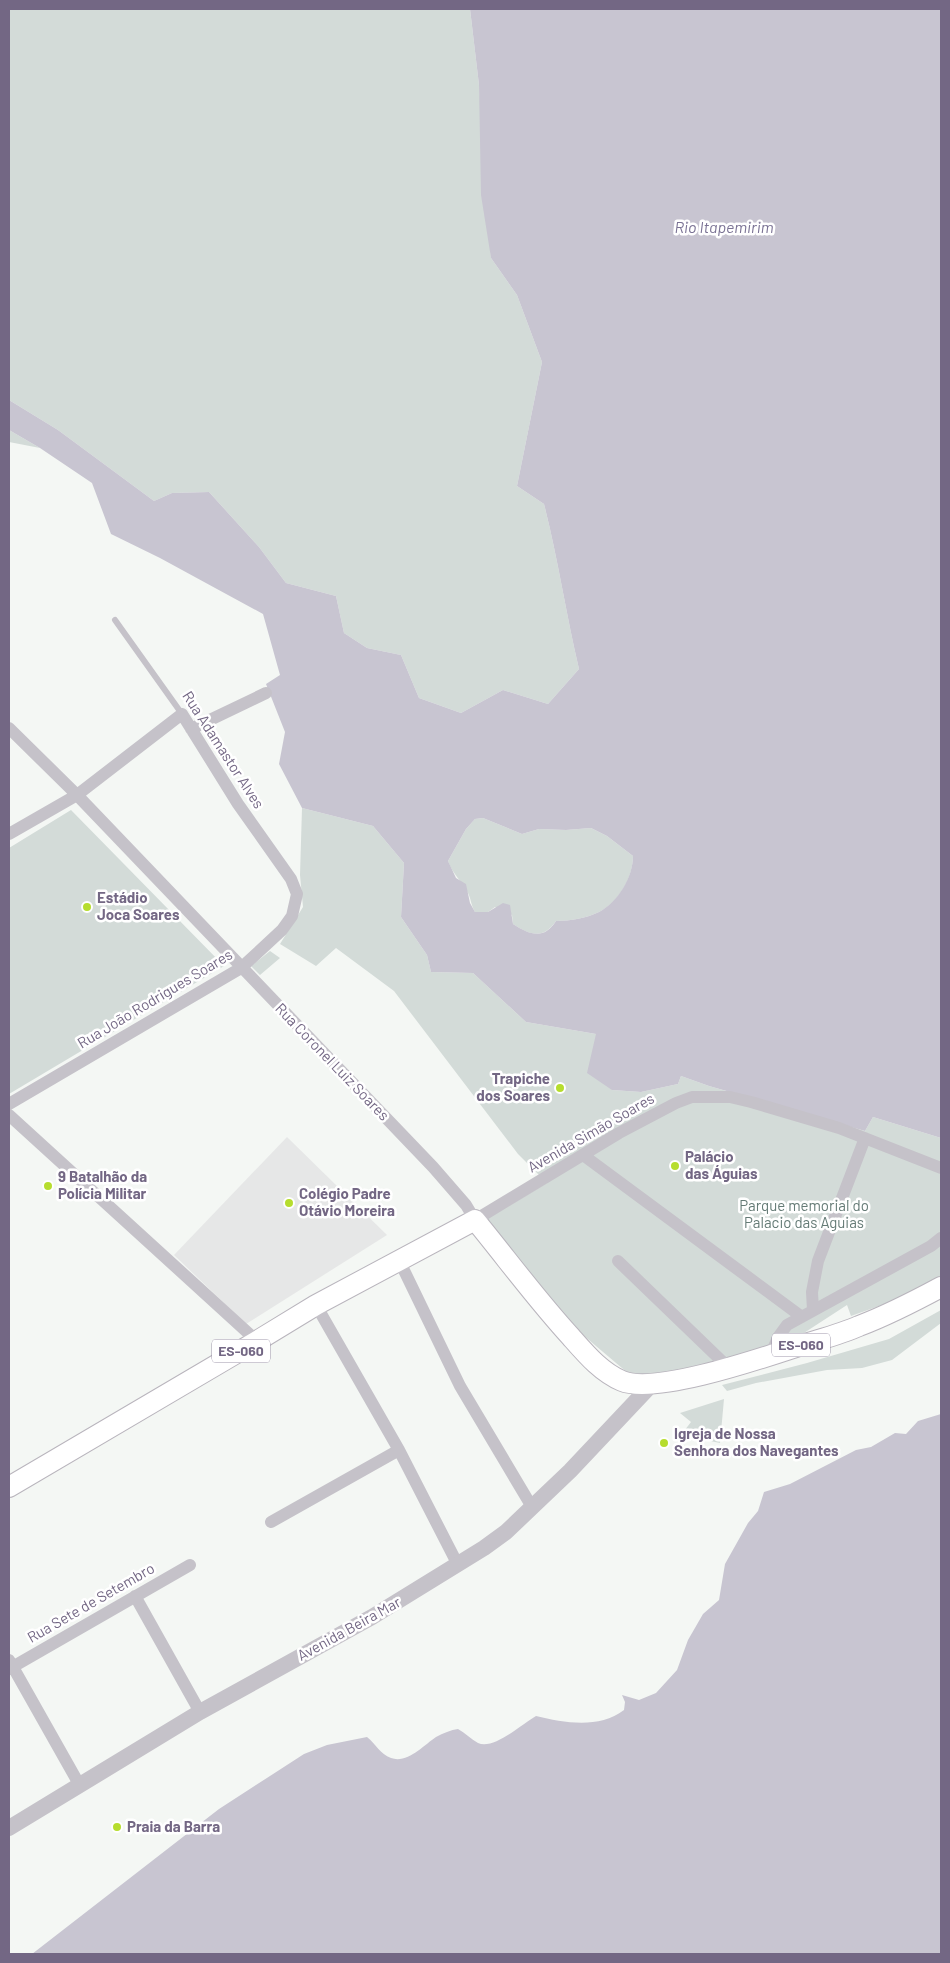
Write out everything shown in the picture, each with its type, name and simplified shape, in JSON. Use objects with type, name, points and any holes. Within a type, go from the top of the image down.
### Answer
[{"type":"main road","name":"ES-060","points":[[9,1487],[316,1305],[475,1220]]},
{"type":"main road","name":"Rua Coronel Luiz Soares","points":[[475,1220],[557,1322],[588,1357],[623,1382],[642,1385],[654,1383]]},
{"type":"main road","name":"ES-060","points":[[654,1383],[708,1374],[859,1326],[905,1306],[941,1287]]},
{"type":"street","points":[[191,729],[266,693]]},
{"type":"street","name":"Rua Adamastor Alves","points":[[182,714],[238,804],[287,872],[295,887],[296,901]]},
{"type":"street","points":[[9,834],[76,795],[182,714]]},
{"type":"street","name":"Rua Coronel Luiz Soares","points":[[9,728],[76,795],[433,1167],[466,1205],[475,1220]]},
{"type":"street","name":"Rua João Rodrigues Soares","points":[[9,1104],[241,968],[288,922],[296,901]]},
{"type":"street","name":"Avenida Simão Soares","points":[[475,1220],[619,1133],[676,1103],[692,1097],[730,1097],[839,1128],[941,1168]]},
{"type":"street","points":[[9,1115],[257,1341]]},
{"type":"street","points":[[813,1310],[812,1292],[818,1261],[865,1138]]},
{"type":"street","points":[[583,1155],[802,1317]]},
{"type":"street","points":[[770,1355],[779,1336],[787,1325],[931,1246],[941,1238]]},
{"type":"street","points":[[399,1260],[460,1386],[532,1507]]},
{"type":"street","points":[[618,1261],[729,1368]]},
{"type":"street","points":[[316,1305],[399,1450],[458,1565]]},
{"type":"street","name":"Avenida Beira Mar","points":[[9,1828],[200,1712],[372,1617],[458,1565],[506,1532],[610,1430],[654,1383]]},
{"type":"street","points":[[271,1522],[399,1450]]},
{"type":"street","name":"Rua Sete de Setembro","points":[[10,1665],[190,1565]]},
{"type":"street","points":[[135,1596],[200,1712]]},
{"type":"street","points":[[10,1665],[79,1784]]},
{"type":"lane","name":"Rua Adamastor Alves","points":[[115,620],[182,714]]},
{"type":"shaded area","name":"Colégio Padre Otávio Moreira","points":[[287,1137],[387,1235],[246,1324],[174,1255]]},
{"type":"green space","points":[[9,9],[470,9],[479,85],[491,258],[517,295],[542,362],[517,486],[544,504],[579,669],[548,704],[503,690],[461,713],[419,698],[401,655],[367,648],[344,633],[336,596],[286,583],[259,547],[209,492],[172,493],[154,501],[58,430],[9,400]]},
{"type":"green space","points":[[9,430],[40,448],[9,442]]},
{"type":"green space","name":"Parque memorial do Palacio das Aguias","points":[[302,808],[373,826],[404,863],[401,917],[427,955],[431,972],[473,973],[526,1022],[596,1034],[612,1090],[641,1092],[678,1084],[681,1076],[709,1086],[865,1131],[873,1117],[941,1138],[941,1279],[921,1291],[851,1316],[847,1305],[770,1355],[642,1385],[583,1335],[516,1266],[480,1223],[547,1183],[518,1154],[394,991],[336,948],[316,966],[280,944],[303,907],[300,875]]},
{"type":"green space","name":"Estádio Joca Soares","points":[[71,810],[224,966],[9,1094],[9,848]]},
{"type":"green space","points":[[483,818],[522,834],[539,829],[566,830],[591,828],[607,836],[633,856],[628,880],[619,895],[606,908],[578,919],[556,921],[546,931],[541,933],[531,933],[519,928],[513,924],[512,915],[495,907],[488,912],[475,912],[468,893],[448,861],[466,829],[475,819]]},
{"type":"green space","points":[[270,951],[280,958],[260,975],[251,966]]},
{"type":"green space","points":[[941,1310],[941,1323],[892,1360],[862,1368],[827,1370],[756,1383],[727,1391],[722,1385],[889,1339]]},
{"type":"green space","points":[[724,1399],[720,1443],[681,1435],[691,1422],[680,1413]]},
{"type":"water","name":"Rio Itapemirim","points":[[470,9],[941,9],[941,1138],[873,1117],[865,1131],[709,1086],[681,1076],[678,1084],[641,1092],[612,1090],[587,1073],[596,1034],[526,1022],[473,973],[431,972],[427,955],[401,917],[404,863],[373,826],[302,808],[279,764],[285,732],[266,684],[280,675],[263,614],[160,558],[111,534],[92,483],[40,448],[9,430],[9,400],[58,430],[154,501],[172,493],[209,492],[259,547],[286,583],[336,596],[344,633],[367,648],[401,655],[419,698],[461,713],[503,690],[548,704],[579,669],[544,504],[517,486],[542,362],[517,295],[491,258],[481,195],[479,85]],"holes":[[[483,818],[522,834],[539,829],[566,830],[591,828],[607,836],[633,856],[627,880],[618,895],[606,908],[578,919],[556,921],[547,931],[542,933],[531,933],[513,924],[510,905],[503,903],[488,912],[475,912],[470,903],[466,884],[456,878],[448,861],[466,829],[475,819]]]},
{"type":"water","points":[[941,1414],[941,1954],[32,1954],[219,1809],[304,1754],[327,1745],[367,1737],[387,1756],[397,1759],[409,1756],[436,1737],[458,1729],[478,1743],[492,1743],[500,1740],[536,1716],[558,1721],[581,1723],[604,1720],[624,1710],[625,1702],[622,1695],[639,1700],[656,1693],[677,1670],[688,1640],[703,1614],[719,1600],[725,1564],[748,1523],[758,1511],[764,1492],[790,1484],[856,1450],[871,1447],[895,1433],[906,1434],[918,1421]]},
{"type":"place","name":"Estádio Joca Soares","points":[[87,907]]},
{"type":"place","name":"Trapiche dos Soares","points":[[560,1088]]},
{"type":"place","name":"Palácio das Águias","points":[[675,1166]]},
{"type":"place","name":"9 Batalhão da Polícia Militar","points":[[48,1186]]},
{"type":"place","name":"Colégio Padre Otávio Moreira","points":[[289,1203]]},
{"type":"place","name":"Igreja de Nossa Senhora dos Navegantes","points":[[664,1443]]},
{"type":"place","name":"Praia da Barra","points":[[117,1827]]}]
